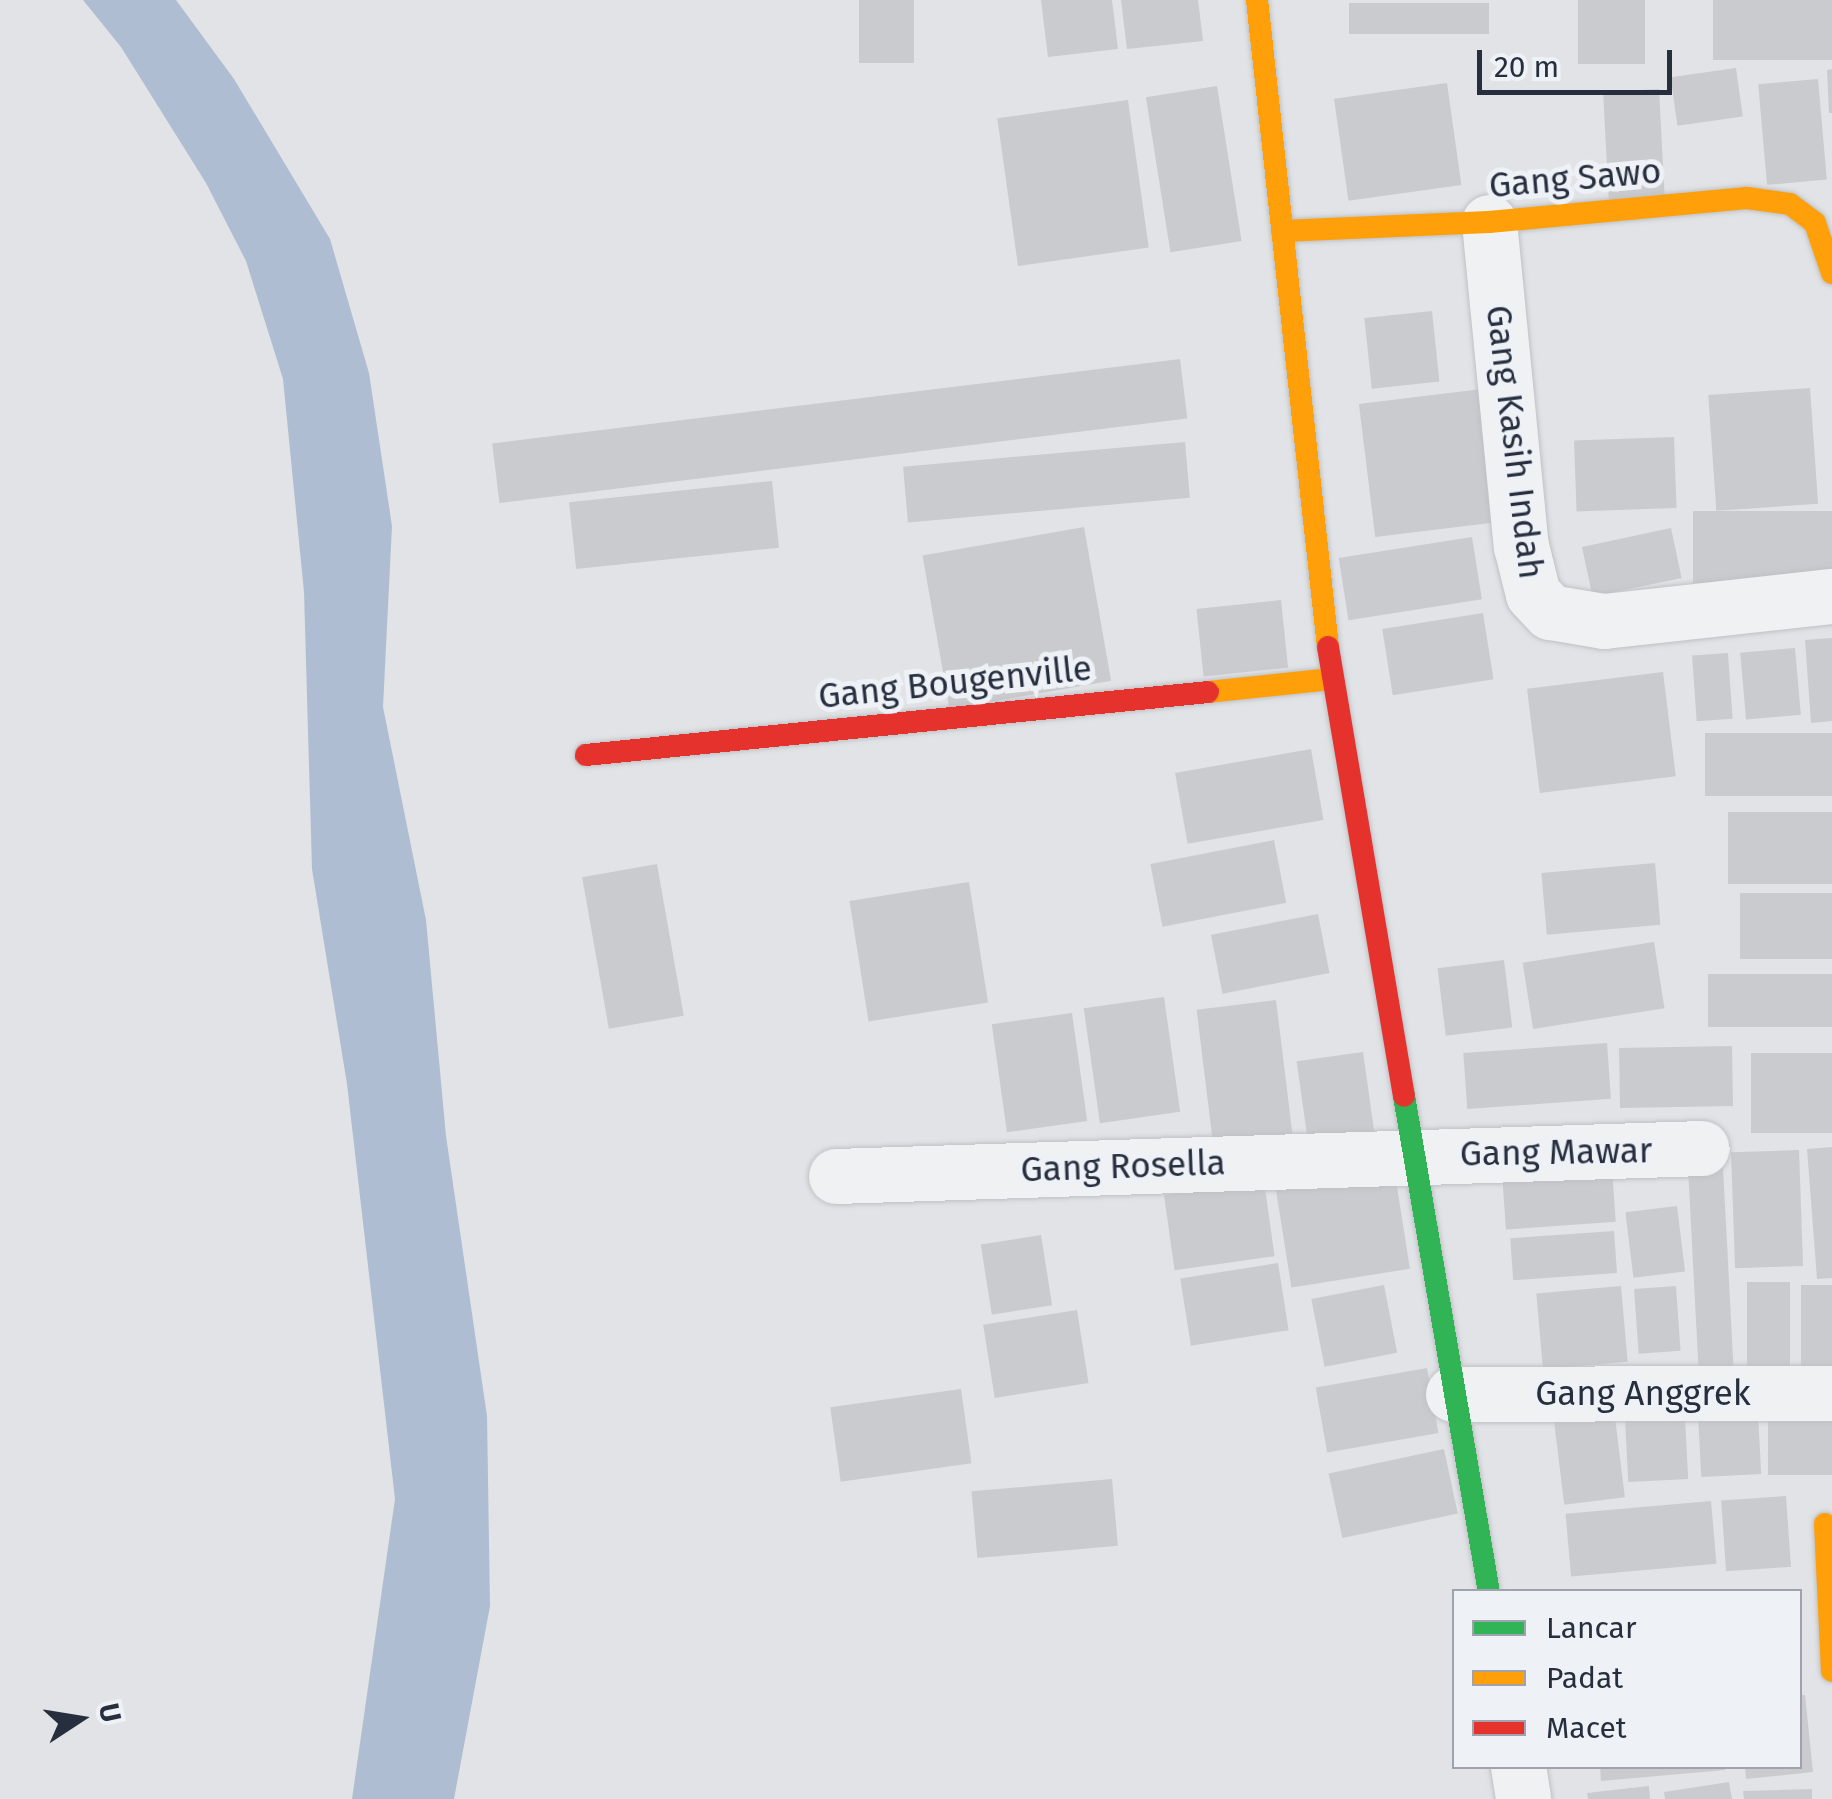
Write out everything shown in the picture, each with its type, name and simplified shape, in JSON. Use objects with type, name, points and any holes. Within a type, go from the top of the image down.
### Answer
[{"type":"street","points":[[1258,0],[1332,679],[1409,1155],[1489,1589]]},
{"type":"street","name":"Gang Sawo","points":[[1282,230],[1489,222],[1747,198],[1790,204],[1815,223],[1832,273]]},
{"type":"street","name":"Gang Kasih Indah","points":[[1489,222],[1520,546],[1533,594],[1550,612],[1604,621],[1832,596]]},
{"type":"street","name":"Gang Bougenville","points":[[586,755],[1332,679]]},
{"type":"street","name":"Gang Mawar","points":[[1409,1155],[1702,1148]]},
{"type":"street","name":"Gang Rosella","points":[[836,1176],[1409,1155]]},
{"type":"street","name":"Gang Anggrek","points":[[1453,1394],[1832,1393]]},
{"type":"street","points":[[1825,1524],[1832,1670]]},
{"type":"street","points":[[1518,1769],[1523,1799]]},
{"type":"water","points":[[83,0],[176,0],[234,79],[330,239],[369,373],[392,526],[383,707],[426,920],[446,1136],[487,1416],[490,1606],[454,1799],[352,1799],[395,1499],[347,1084],[312,869],[304,592],[283,379],[246,261],[206,183],[121,47]]},
{"type":"building","points":[[859,0],[914,0],[914,63],[859,63]]},
{"type":"building","points":[[1041,0],[1112,0],[1118,49],[1048,57]]},
{"type":"building","points":[[1121,0],[1198,0],[1203,41],[1127,49]]},
{"type":"building","points":[[1578,0],[1645,0],[1645,64],[1578,64]]},
{"type":"building","points":[[1713,0],[1832,0],[1832,60],[1713,60]]},
{"type":"building","points":[[1349,3],[1489,3],[1489,34],[1349,34]]},
{"type":"building","points":[[1736,68],[1743,117],[1677,126],[1671,77]]},
{"type":"building","points":[[1832,69],[1832,113],[1829,113],[1827,70]]},
{"type":"building","points":[[1818,79],[1827,180],[1767,185],[1758,84]]},
{"type":"building","points":[[1447,83],[1461,185],[1348,201],[1334,99]]},
{"type":"building","points":[[1217,86],[1242,241],[1170,252],[1146,97]]},
{"type":"building","points":[[1659,89],[1665,204],[1609,207],[1603,92]]},
{"type":"building","points":[[1128,100],[1149,248],[1018,266],[997,118]]},
{"type":"building","points":[[1432,311],[1439,382],[1372,389],[1364,318]]},
{"type":"building","points":[[1180,359],[1187,419],[499,503],[492,443]]},
{"type":"building","points":[[1810,388],[1818,504],[1716,511],[1708,395]]},
{"type":"building","points":[[1482,389],[1498,522],[1375,537],[1359,404]]},
{"type":"building","points":[[1674,437],[1676,508],[1577,511],[1574,440]]},
{"type":"building","points":[[1185,442],[1190,498],[908,522],[903,467]]},
{"type":"building","points":[[772,481],[779,548],[576,569],[569,502]]},
{"type":"building","points":[[1693,511],[1832,511],[1832,583],[1693,583]]},
{"type":"building","points":[[1084,527],[1111,681],[950,709],[922,555]]},
{"type":"building","points":[[1671,528],[1682,578],[1593,597],[1582,547]]},
{"type":"building","points":[[1472,537],[1482,599],[1349,620],[1339,558]]},
{"type":"building","points":[[1281,600],[1288,668],[1204,677],[1196,609]]},
{"type":"building","points":[[1483,613],[1493,679],[1393,695],[1382,629]]},
{"type":"building","points":[[1832,638],[1832,721],[1811,723],[1805,640]]},
{"type":"building","points":[[1795,648],[1801,715],[1746,720],[1740,653]]},
{"type":"building","points":[[1728,653],[1733,719],[1697,721],[1692,656]]},
{"type":"building","points":[[1663,672],[1676,776],[1540,793],[1527,689]]},
{"type":"building","points":[[1705,733],[1832,733],[1832,796],[1705,796]]},
{"type":"building","points":[[1311,749],[1324,820],[1188,844],[1175,773]]},
{"type":"building","points":[[1728,812],[1832,812],[1832,884],[1728,884]]},
{"type":"building","points":[[1274,840],[1286,903],[1163,927],[1150,864]]},
{"type":"building","points":[[1655,863],[1660,925],[1547,935],[1541,873]]},
{"type":"building","points":[[657,864],[684,1016],[609,1029],[582,877]]},
{"type":"building","points":[[969,882],[988,1002],[869,1021],[849,901]]},
{"type":"building","points":[[1740,893],[1832,893],[1832,959],[1740,959]]},
{"type":"building","points":[[1318,914],[1329,973],[1222,994],[1211,935]]},
{"type":"building","points":[[1654,942],[1664,1008],[1533,1029],[1523,963]]},
{"type":"building","points":[[1504,960],[1512,1027],[1446,1036],[1437,968]]},
{"type":"building","points":[[1708,974],[1832,974],[1832,1027],[1708,1027]]},
{"type":"building","points":[[1164,997],[1180,1112],[1100,1123],[1084,1008]]},
{"type":"building","points":[[1276,1000],[1294,1148],[1215,1158],[1197,1010]]},
{"type":"building","points":[[1072,1013],[1087,1121],[1007,1132],[992,1024]]},
{"type":"building","points":[[1607,1043],[1611,1099],[1467,1109],[1463,1053]]},
{"type":"building","points":[[1732,1046],[1733,1106],[1620,1108],[1619,1048]]},
{"type":"building","points":[[1363,1052],[1374,1131],[1308,1141],[1297,1061]]},
{"type":"building","points":[[1751,1053],[1832,1053],[1832,1133],[1751,1133]]},
{"type":"building","points":[[1832,1147],[1832,1278],[1817,1279],[1807,1149]]},
{"type":"building","points":[[1799,1150],[1803,1266],[1735,1268],[1731,1152]]},
{"type":"building","points":[[1723,1167],[1735,1388],[1700,1390],[1688,1169]]},
{"type":"building","points":[[1394,1168],[1410,1269],[1291,1288],[1275,1187]]},
{"type":"building","points":[[1612,1169],[1616,1222],[1506,1230],[1502,1177]]},
{"type":"building","points":[[1264,1181],[1275,1256],[1175,1270],[1164,1195]]},
{"type":"building","points":[[1677,1206],[1685,1272],[1633,1278],[1625,1212]]},
{"type":"building","points":[[1614,1231],[1617,1273],[1513,1280],[1510,1238]]},
{"type":"building","points":[[1041,1235],[1052,1305],[992,1315],[981,1245]]},
{"type":"building","points":[[1278,1263],[1289,1330],[1191,1346],[1180,1278]]},
{"type":"building","points":[[1747,1282],[1790,1282],[1790,1375],[1747,1375]]},
{"type":"building","points":[[1384,1285],[1397,1353],[1325,1367],[1311,1299]]},
{"type":"building","points":[[1801,1285],[1832,1285],[1832,1372],[1801,1372]]},
{"type":"building","points":[[1621,1286],[1628,1362],[1543,1369],[1536,1293]]},
{"type":"building","points":[[1676,1286],[1681,1351],[1639,1354],[1634,1289]]},
{"type":"building","points":[[1077,1310],[1089,1383],[995,1398],[983,1325]]},
{"type":"building","points":[[1427,1368],[1438,1433],[1327,1453],[1316,1388]]},
{"type":"building","points":[[961,1389],[971,1463],[841,1482],[830,1407]]},
{"type":"building","points":[[1757,1394],[1761,1474],[1701,1477],[1697,1397]]},
{"type":"building","points":[[1768,1397],[1832,1397],[1832,1475],[1768,1475]]},
{"type":"building","points":[[1684,1399],[1688,1479],[1628,1482],[1624,1402]]},
{"type":"building","points":[[1613,1401],[1625,1497],[1564,1505],[1552,1408]]},
{"type":"building","points":[[1444,1449],[1458,1514],[1342,1538],[1329,1474]]},
{"type":"building","points":[[1112,1479],[1118,1546],[977,1558],[972,1491]]},
{"type":"building","points":[[1786,1496],[1791,1567],[1726,1571],[1721,1501]]},
{"type":"building","points":[[1711,1501],[1716,1564],[1571,1576],[1566,1514]]},
{"type":"building","points":[[1805,1695],[1813,1772],[1746,1779],[1745,1769],[1802,1769]]},
{"type":"building","points":[[1600,1769],[1725,1770],[1601,1781]]},
{"type":"building","points":[[1729,1782],[1732,1799],[1665,1799],[1664,1792]]},
{"type":"building","points":[[1649,1786],[1650,1799],[1588,1799],[1587,1793]]},
{"type":"building","points":[[1812,1789],[1812,1799],[1744,1799],[1743,1791]]},
{"type":"traffic: fast","points":[[1404,1096],[1488,1589]]},
{"type":"traffic: slow","points":[[1257,0],[1328,647]]},
{"type":"traffic: slow","points":[[1282,231],[1489,222],[1747,198],[1790,204],[1815,223],[1832,273]]},
{"type":"traffic: slow","points":[[1208,692],[1332,679]]},
{"type":"traffic: slow","points":[[1825,1524],[1832,1671]]},
{"type":"traffic: jam","points":[[1328,647],[1404,1096]]},
{"type":"traffic: jam","points":[[586,755],[1208,692]]}]
